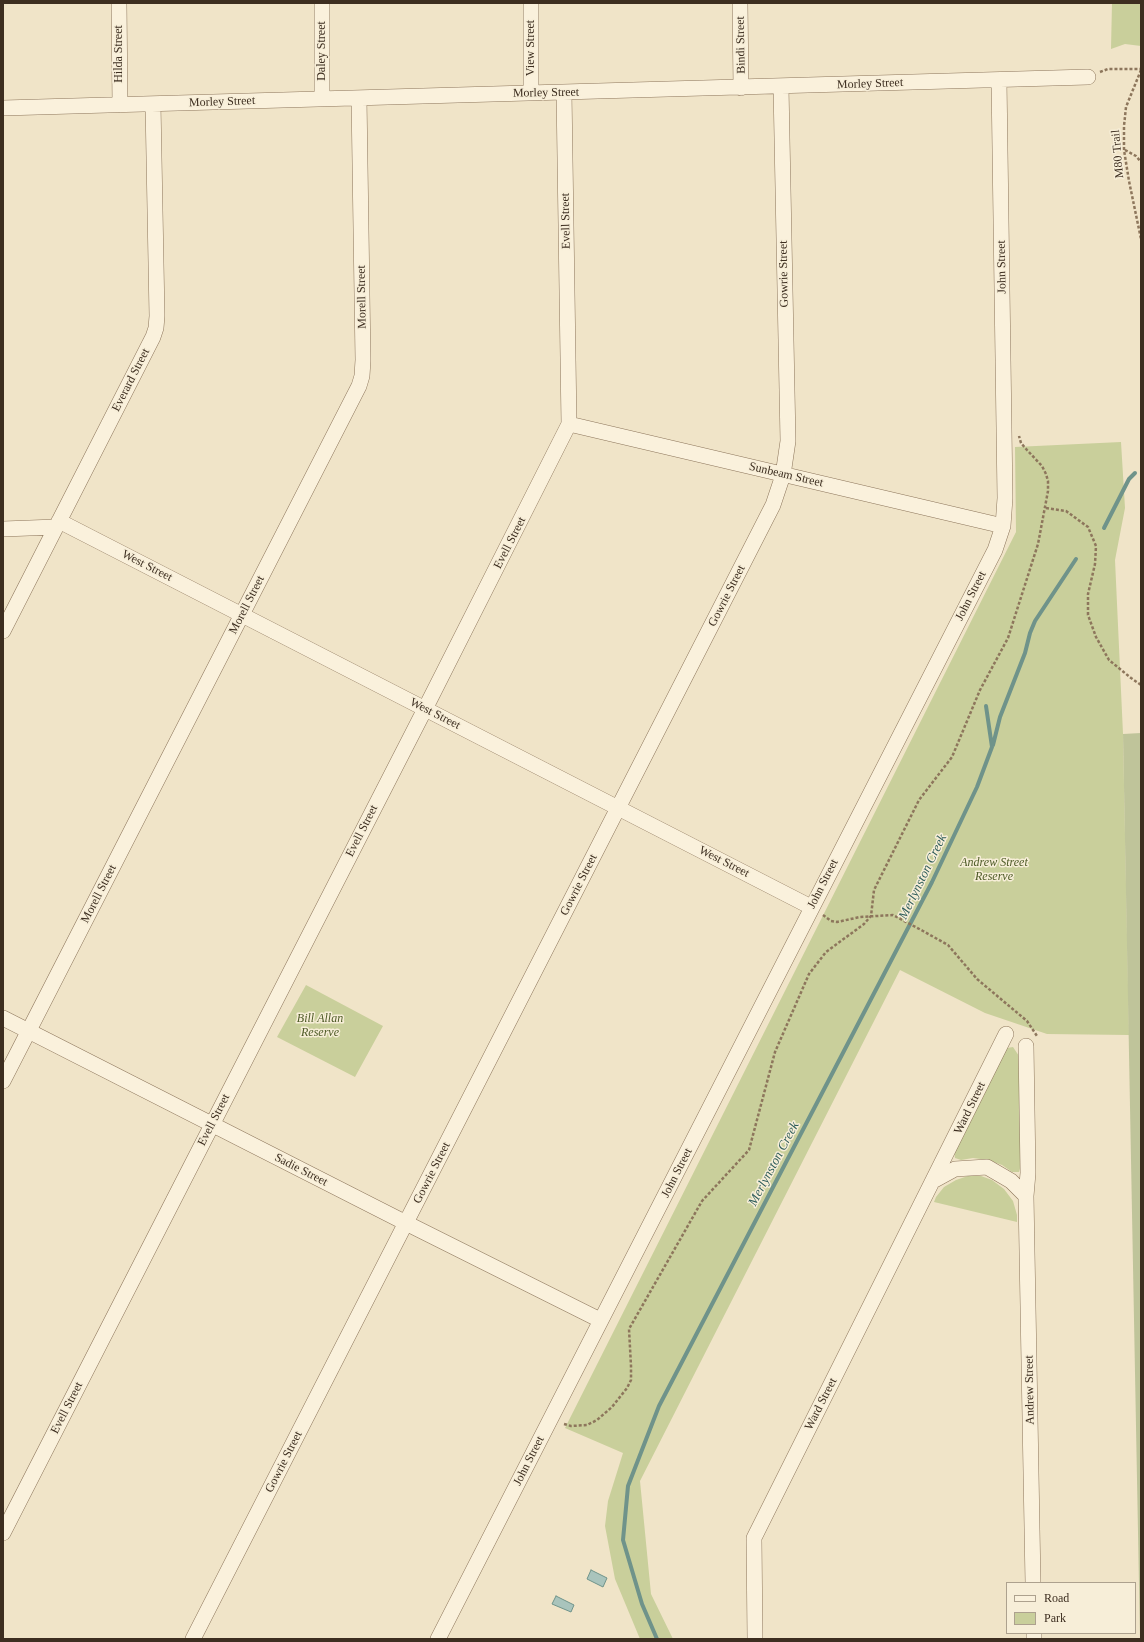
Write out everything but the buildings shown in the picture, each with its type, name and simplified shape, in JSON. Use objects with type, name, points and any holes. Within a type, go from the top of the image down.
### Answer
[{"type":"street","name":"Hilda Street","points":[[119,3],[120,105]]},
{"type":"street","name":"Daley Street","points":[[322,3],[322,99]]},
{"type":"street","name":"View Street","points":[[531,3],[531,93]]},
{"type":"street","name":"Bindi Street","points":[[740,3],[741,88]]},
{"type":"street","name":"Morley Street","points":[[3,108],[1088,77]]},
{"type":"street","name":"John Street","points":[[438,1639],[811,907],[995,550],[1003,526],[1005,498],[1000,80]]},
{"type":"street","name":"Gowrie Street","points":[[193,1639],[773,505],[787,460],[788,441],[781,86]]},
{"type":"street","name":"Evell Street","points":[[3,1533],[425,709],[569,424],[564,92]]},
{"type":"street","name":"Morell Street","points":[[3,1081],[359,386],[362,376],[359,98]]},
{"type":"street","name":"Everard Street","points":[[3,631],[153,337],[156,328],[153,104]]},
{"type":"street","name":"Sunbeam Street","points":[[569,424],[1003,526]]},
{"type":"street","name":"West Street","points":[[3,529],[58,524],[242,615],[811,907]]},
{"type":"street","name":"Sadie Street","points":[[3,1018],[600,1320]]},
{"type":"street","name":"Ward Street","points":[[755,1639],[754,1538],[1006,1034]]},
{"type":"street","name":"Andrew Street","points":[[1026,1046],[1028,1173],[1026,1196],[1033,1582]]},
{"type":"street","points":[[933,1181],[955,1169],[987,1167],[1011,1182],[1026,1196]]},
{"type":"path","points":[[1088,77],[1108,69],[1141,69]]},
{"type":"path","name":"M80 Trail","points":[[1141,69],[1126,107],[1124,126],[1124,150],[1141,238]]},
{"type":"path","points":[[1124,150],[1136,156],[1141,162]]},
{"type":"path","points":[[550,1418],[571,1426],[586,1425],[597,1420],[612,1407],[627,1388],[630,1380],[631,1366],[629,1329],[702,1201],[749,1150],[775,1052],[809,974],[826,952],[864,924],[871,916],[874,890],[919,800],[952,757],[980,690],[1008,638],[1038,544],[1046,508],[1048,480],[1046,474],[1042,466],[1021,443],[1019,430]]},
{"type":"path","points":[[1046,508],[1066,511],[1088,527],[1096,546],[1095,564],[1088,594],[1088,615],[1096,637],[1109,660],[1141,685]]},
{"type":"path","points":[[811,907],[831,921],[837,922],[871,916],[893,915],[948,945],[977,979],[1027,1021],[1037,1036]]},
{"type":"green space","points":[[1112,3],[1141,3],[1141,46],[1125,44],[1111,49]]},
{"type":"green space","name":"Andrew Street Reserve","points":[[1121,442],[1125,508],[1115,560],[1123,734],[1129,1035],[1047,1034],[985,1013],[900,970],[640,1481],[651,1594],[673,1639],[640,1639],[615,1579],[605,1526],[608,1501],[623,1453],[565,1428],[1016,532],[1015,447]]},
{"type":"green space","points":[[1141,733],[1141,1639],[1140,1639],[1123,734]]},
{"type":"green space","name":"Bill Allan Reserve","points":[[306,985],[383,1026],[355,1077],[277,1037]]},
{"type":"green space","points":[[1013,1047],[1019,1056],[1021,1165],[1019,1172],[1012,1172],[1002,1165],[988,1160],[973,1158],[961,1160],[955,1158],[954,1151],[1007,1048]]},
{"type":"green space","points":[[968,1176],[981,1176],[992,1180],[1004,1189],[1013,1201],[1017,1215],[1017,1222],[934,1202],[944,1187],[956,1180]]},
{"type":"water","points":[[591,1570],[607,1578],[603,1587],[587,1579]]},
{"type":"water","points":[[556,1596],[574,1605],[571,1612],[552,1604]]},
{"type":"waterway","points":[[1104,528],[1129,479],[1135,473]]},
{"type":"waterway","name":"Merlynston Creek","points":[[993,745],[1000,717],[1025,653],[1035,621],[1076,559]]},
{"type":"waterway","name":"Merlynston Creek","points":[[657,1639],[642,1604],[623,1540],[628,1486],[659,1406],[932,882],[977,787],[992,747],[986,706]]}]
